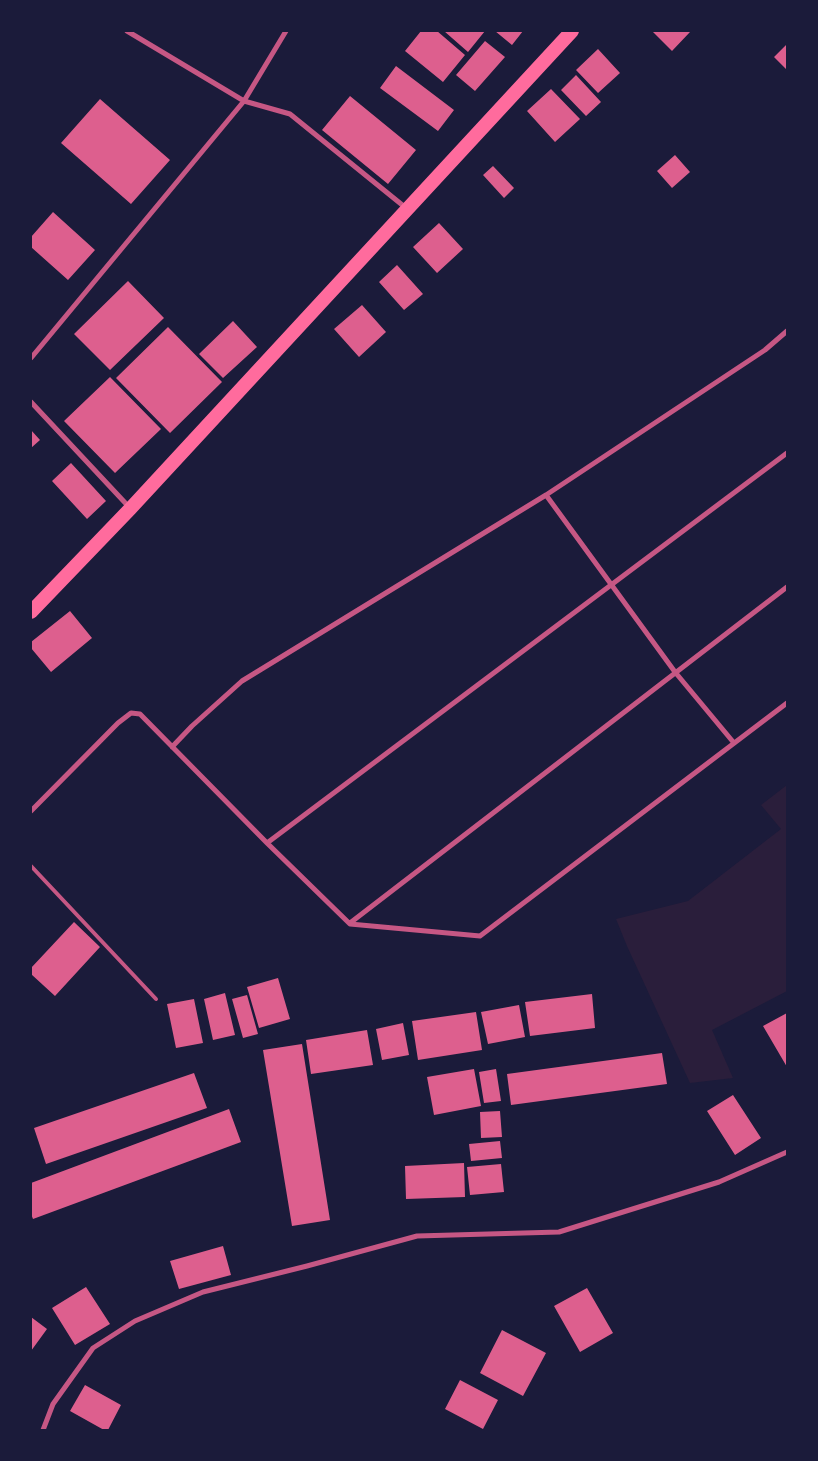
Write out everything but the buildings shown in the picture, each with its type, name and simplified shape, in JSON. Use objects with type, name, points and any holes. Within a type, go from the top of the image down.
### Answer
[{"type":"highway","points":[[31,612],[130,509],[572,31]]},
{"type":"street","points":[[127,31],[244,101],[290,114],[407,209]]},
{"type":"street","points":[[31,358],[244,101],[286,31]]},
{"type":"street","points":[[172,748],[192,726],[242,681],[546,495],[766,350],[787,331]]},
{"type":"street","points":[[31,402],[130,509]]},
{"type":"street","points":[[267,843],[787,454]]},
{"type":"street","points":[[546,495],[676,672],[734,743]]},
{"type":"street","points":[[350,924],[787,587]]},
{"type":"street","points":[[31,811],[118,723],[131,712],[140,714],[350,924],[480,936],[787,703]]},
{"type":"street","points":[[42,1430],[53,1404],[93,1348],[135,1321],[203,1292],[416,1236],[559,1232],[719,1182],[787,1152]]},
{"type":"lane","points":[[31,866],[156,999]]},
{"type":"shaded area","points":[[787,785],[787,991],[712,1030],[733,1078],[690,1083],[616,919],[688,901],[781,829],[761,805]]}]
